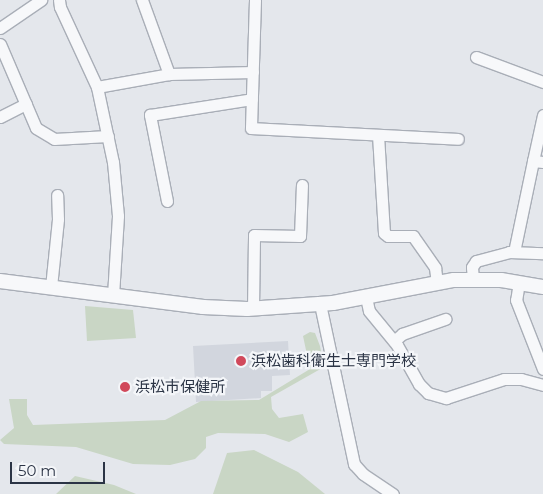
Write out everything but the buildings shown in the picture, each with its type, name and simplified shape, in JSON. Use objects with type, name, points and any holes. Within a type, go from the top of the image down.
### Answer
[{"type":"street","points":[[0,28],[41,0]]},
{"type":"street","points":[[59,0],[97,87],[108,136],[118,216],[113,295]]},
{"type":"street","points":[[142,0],[169,74]]},
{"type":"street","points":[[256,0],[251,128],[458,138]]},
{"type":"street","points":[[0,44],[36,128],[54,139],[108,136]]},
{"type":"street","points":[[476,58],[543,82]]},
{"type":"street","points":[[97,87],[169,74],[253,72]]},
{"type":"street","points":[[167,201],[150,115],[252,99]]},
{"type":"street","points":[[0,117],[26,104]]},
{"type":"street","points":[[514,252],[538,161],[543,115]]},
{"type":"street","points":[[378,135],[384,233],[388,236],[413,236],[435,268],[438,282]]},
{"type":"street","points":[[253,309],[254,235],[300,236],[302,185]]},
{"type":"street","points":[[51,287],[58,219],[57,195]]},
{"type":"street","points":[[473,279],[472,267],[476,261],[514,252],[543,253]]},
{"type":"street","points":[[0,281],[203,306],[253,309],[320,304],[366,297],[438,282],[473,279],[519,282],[543,287]]},
{"type":"street","points":[[519,282],[516,300],[543,369]]},
{"type":"street","points":[[366,297],[369,311],[394,341],[419,384],[433,396],[452,396],[504,379],[522,379],[543,385]]},
{"type":"street","points":[[320,304],[351,457],[358,470],[385,492]]},
{"type":"street","points":[[394,341],[402,334],[445,319]]},
{"type":"shaded area","name":"浜松歯科衛生士専門学校","points":[[288,341],[290,375],[272,376],[272,391],[261,391],[261,398],[196,402],[193,346]]},
{"type":"green space","points":[[85,306],[133,310],[136,338],[87,341]]},
{"type":"green space","points":[[310,332],[315,333],[320,346],[324,367],[271,397],[272,409],[279,418],[303,414],[308,432],[289,442],[265,434],[218,433],[206,437],[206,448],[195,459],[170,465],[133,464],[76,447],[4,444],[0,440],[14,428],[9,399],[27,399],[27,415],[33,425],[165,420],[201,401],[259,400],[310,369],[303,336]]},
{"type":"green space","points":[[254,450],[298,472],[325,494],[213,494],[227,453]]},
{"type":"green space","points":[[75,476],[114,485],[136,494],[56,494]]},
{"type":"place","name":"浜松歯科衛生士専門学校","points":[[241,361]]},
{"type":"place","name":"浜松市保健所","points":[[125,387]]}]
